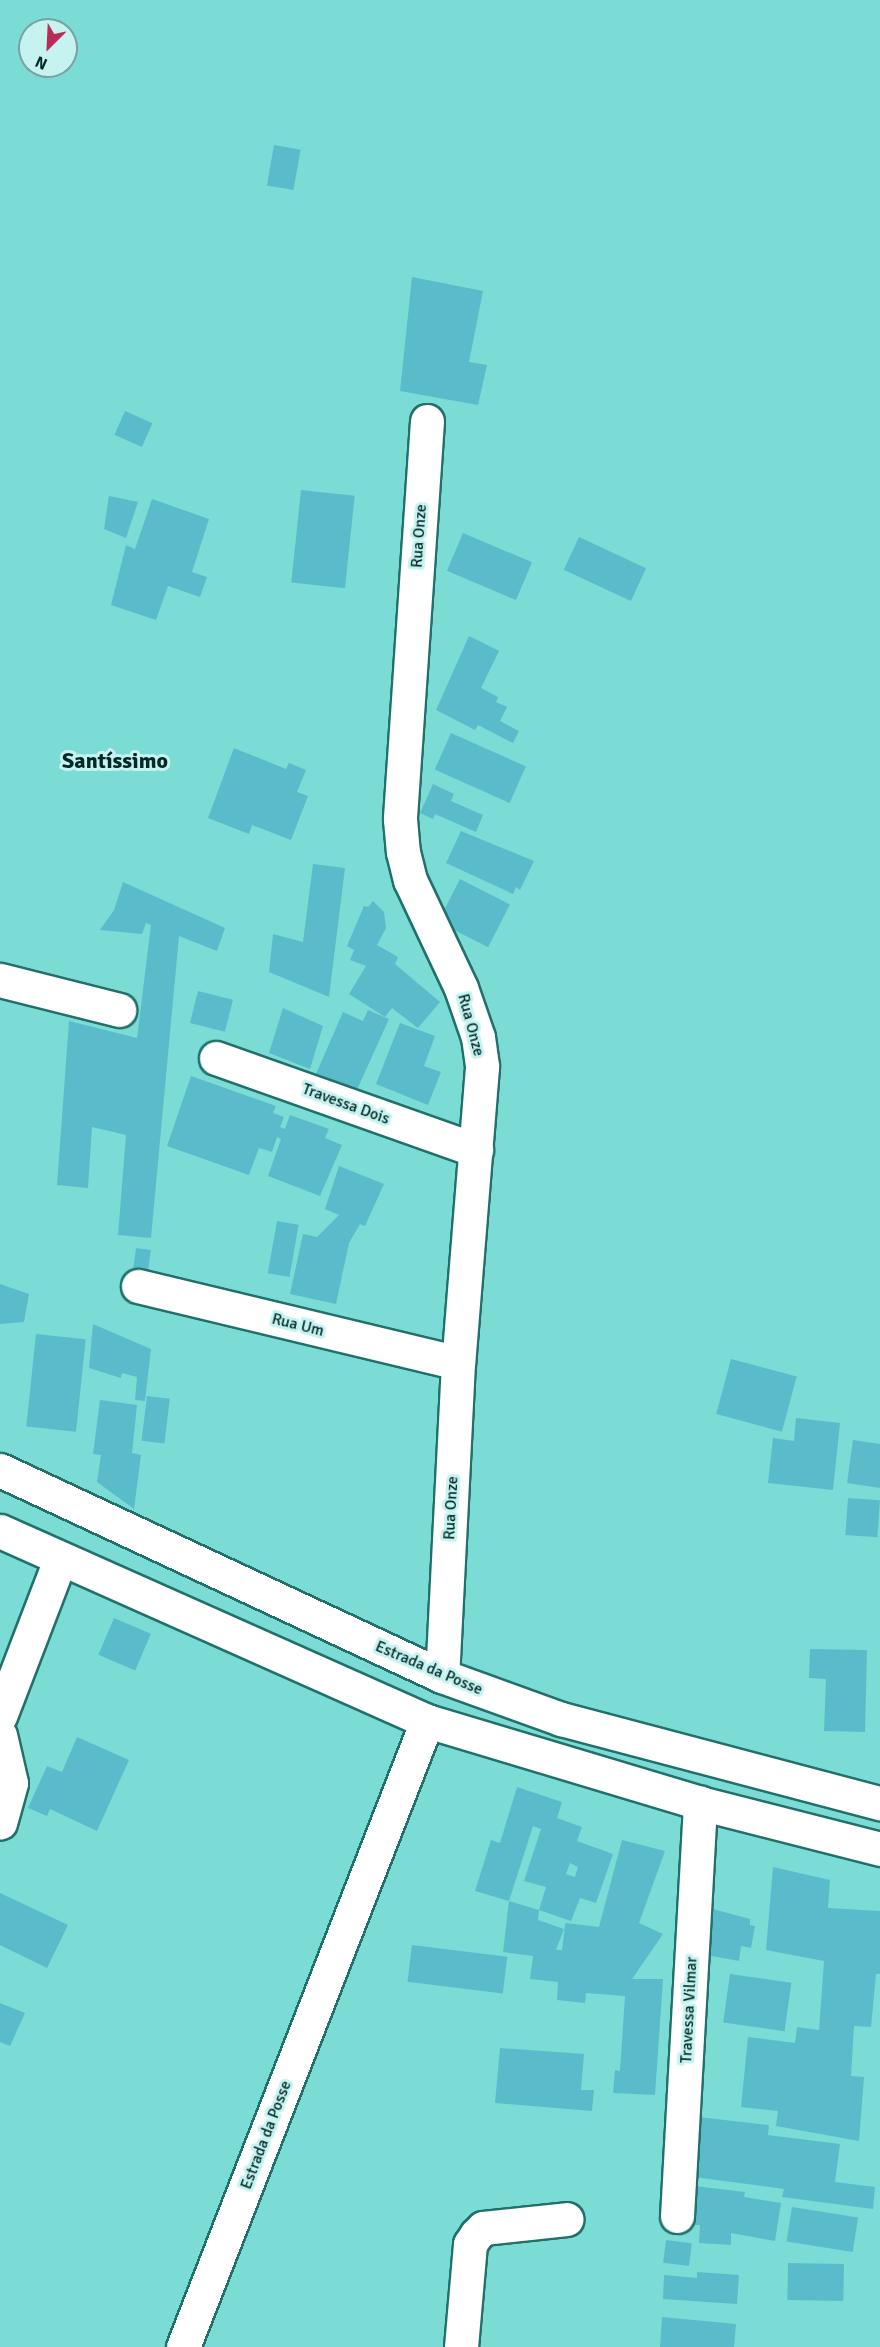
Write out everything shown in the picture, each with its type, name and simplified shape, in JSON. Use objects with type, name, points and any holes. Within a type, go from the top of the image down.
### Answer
[{"type":"street","name":"Rua Onze","points":[[427,421],[400,819],[410,880],[461,988],[478,1036],[482,1067],[458,1363],[442,1676]]},
{"type":"street","points":[[0,980],[119,1010]]},
{"type":"street","name":"Travessa Dois","points":[[216,1058],[476,1150]]},
{"type":"street","name":"Rua Um","points":[[138,1286],[458,1363]]},
{"type":"street","name":"Estrada da Posse","points":[[0,1470],[442,1676],[561,1719],[880,1803]]},
{"type":"street","points":[[0,1531],[60,1560],[427,1721],[700,1803],[880,1849]]},
{"type":"street","points":[[0,1716],[60,1560]]},
{"type":"street","name":"Estrada da Posse","points":[[183,2347],[427,1721]]},
{"type":"street","points":[[0,1823],[10,1782],[2,1754]]},
{"type":"street","name":"Travessa Vilmar","points":[[677,2216],[700,1803]]},
{"type":"street","points":[[461,2347],[470,2244],[476,2235],[483,2228],[567,2219]]},
{"type":"building","points":[[274,145],[301,150],[293,190],[267,185]]},
{"type":"building","points":[[412,277],[483,291],[469,362],[487,365],[478,405],[400,391]]},
{"type":"building","points":[[125,411],[152,423],[142,447],[114,435]]},
{"type":"building","points":[[301,490],[355,496],[345,588],[291,582]]},
{"type":"building","points":[[109,496],[138,502],[126,538],[104,529]]},
{"type":"building","points":[[152,499],[209,519],[192,572],[207,577],[200,597],[168,586],[156,620],[111,605],[126,545],[135,549]]},
{"type":"building","points":[[463,533],[532,562],[516,600],[447,571]]},
{"type":"building","points":[[579,537],[646,568],[631,601],[564,570]]},
{"type":"building","points":[[469,636],[499,651],[481,688],[498,697],[496,702],[507,707],[500,721],[519,731],[513,743],[478,725],[475,730],[436,710]]},
{"type":"building","points":[[451,733],[526,766],[510,803],[435,770]]},
{"type":"building","points":[[234,748],[286,769],[289,763],[306,770],[297,792],[308,796],[291,840],[252,825],[249,834],[208,818]]},
{"type":"building","points":[[433,784],[454,794],[451,801],[483,815],[476,832],[435,814],[433,819],[420,813]]},
{"type":"building","points":[[461,831],[534,861],[520,890],[516,887],[513,894],[446,863]]},
{"type":"building","points":[[313,864],[345,868],[329,997],[269,972],[273,934],[303,942]]},
{"type":"building","points":[[460,879],[510,904],[488,947],[438,922]]},
{"type":"building","points":[[123,882],[225,928],[217,951],[179,936],[151,1238],[118,1235],[126,1135],[92,1127],[88,1188],[57,1185],[69,1021],[137,1038],[151,925],[146,923],[142,934],[100,930],[114,910]]},
{"type":"building","points":[[373,901],[384,912],[386,928],[377,945],[398,957],[395,964],[440,1002],[418,1028],[392,1008],[385,1017],[349,994],[366,966],[350,960],[354,950],[347,946],[364,906],[368,907]]},
{"type":"building","points":[[198,991],[233,1000],[225,1032],[190,1023]]},
{"type":"building","points":[[283,1008],[323,1026],[310,1069],[269,1053]]},
{"type":"building","points":[[368,1010],[389,1019],[356,1092],[316,1074],[343,1012],[363,1021]]},
{"type":"building","points":[[400,1023],[435,1036],[424,1066],[441,1072],[428,1105],[376,1084]]},
{"type":"building","points":[[191,1076],[276,1106],[273,1113],[284,1117],[280,1127],[285,1129],[290,1115],[329,1129],[325,1138],[342,1145],[320,1196],[268,1176],[281,1139],[277,1137],[272,1152],[259,1148],[249,1175],[167,1146]]},
{"type":"building","points":[[339,1166],[384,1184],[365,1226],[360,1224],[349,1243],[336,1304],[290,1294],[303,1234],[317,1237],[339,1215],[325,1209]]},
{"type":"building","points":[[277,1221],[299,1225],[289,1277],[268,1273]]},
{"type":"building","points":[[136,1248],[151,1250],[146,1283],[131,1281]]},
{"type":"building","points":[[0,1284],[29,1294],[24,1322],[0,1324]]},
{"type":"building","points":[[93,1324],[151,1349],[145,1401],[135,1400],[137,1377],[122,1373],[121,1378],[89,1368]]},
{"type":"building","points":[[36,1334],[86,1339],[76,1432],[26,1426]]},
{"type":"building","points":[[731,1359],[797,1377],[782,1432],[716,1414]]},
{"type":"building","points":[[147,1396],[170,1399],[164,1443],[142,1441]]},
{"type":"building","points":[[100,1400],[137,1405],[132,1453],[141,1455],[134,1509],[97,1482],[101,1455],[93,1454]]},
{"type":"building","points":[[796,1418],[840,1423],[833,1490],[768,1483],[773,1438],[794,1441]]},
{"type":"building","points":[[853,1440],[880,1444],[880,1488],[847,1483]]},
{"type":"building","points":[[848,1498],[880,1500],[877,1537],[845,1535]]},
{"type":"building","points":[[114,1618],[151,1634],[135,1670],[98,1655]]},
{"type":"building","points":[[810,1649],[867,1650],[865,1732],[824,1731],[826,1679],[809,1678]]},
{"type":"building","points":[[77,1737],[129,1760],[97,1831],[50,1809],[47,1816],[28,1808],[47,1766],[62,1772]]},
{"type":"building","points":[[517,1787],[562,1802],[557,1818],[582,1827],[577,1841],[613,1854],[596,1903],[580,1898],[571,1921],[539,1910],[546,1887],[524,1881],[541,1829],[533,1826],[509,1901],[475,1891],[491,1840],[500,1843]],"holes":[[[570,1863],[578,1867],[575,1877],[566,1874]]]},
{"type":"building","points":[[622,1840],[665,1851],[639,1923],[663,1934],[632,1979],[663,1979],[655,2095],[613,2093],[615,2070],[620,2071],[625,1996],[586,1993],[585,2003],[557,2000],[558,1982],[530,1979],[533,1956],[503,1952],[509,1901],[539,1910],[538,1920],[564,1929],[556,1950],[562,1950],[565,1923],[599,1927]]},
{"type":"building","points":[[773,1867],[830,1880],[828,1908],[880,1911],[880,1974],[876,1974],[871,2027],[854,2026],[851,2076],[864,2077],[859,2141],[776,2126],[778,2111],[741,2107],[748,2037],[795,2043],[797,2027],[819,2030],[824,1961],[766,1950]]},
{"type":"building","points":[[0,1893],[68,1925],[47,1968],[0,1945]]},
{"type":"building","points":[[698,1905],[750,1919],[750,1925],[755,1926],[751,1948],[741,1946],[739,1961],[696,1953]]},
{"type":"building","points":[[412,1945],[507,1957],[503,1993],[407,1982]]},
{"type":"building","points":[[730,1974],[791,1983],[785,2031],[723,2023]]},
{"type":"building","points":[[0,2003],[25,2013],[10,2046],[0,2042]]},
{"type":"building","points":[[500,2048],[584,2054],[581,2090],[594,2090],[592,2111],[495,2103]]},
{"type":"building","points":[[698,2117],[769,2125],[768,2135],[840,2144],[835,2182],[875,2187],[873,2209],[782,2197],[784,2189],[694,2177]]},
{"type":"building","points":[[678,2184],[745,2192],[744,2197],[781,2203],[775,2241],[731,2233],[731,2245],[699,2243],[700,2225],[677,2224]]},
{"type":"building","points":[[792,2207],[858,2217],[853,2252],[787,2242]]},
{"type":"building","points":[[666,2240],[692,2243],[689,2266],[663,2263]]},
{"type":"building","points":[[788,2263],[844,2264],[843,2301],[787,2300]]},
{"type":"building","points":[[697,2272],[739,2275],[737,2304],[663,2299],[664,2275],[697,2278]]},
{"type":"building","points":[[662,2317],[736,2324],[734,2347],[660,2347]]},
{"type":"district","name":"Santíssimo","points":[[115,761]]}]
